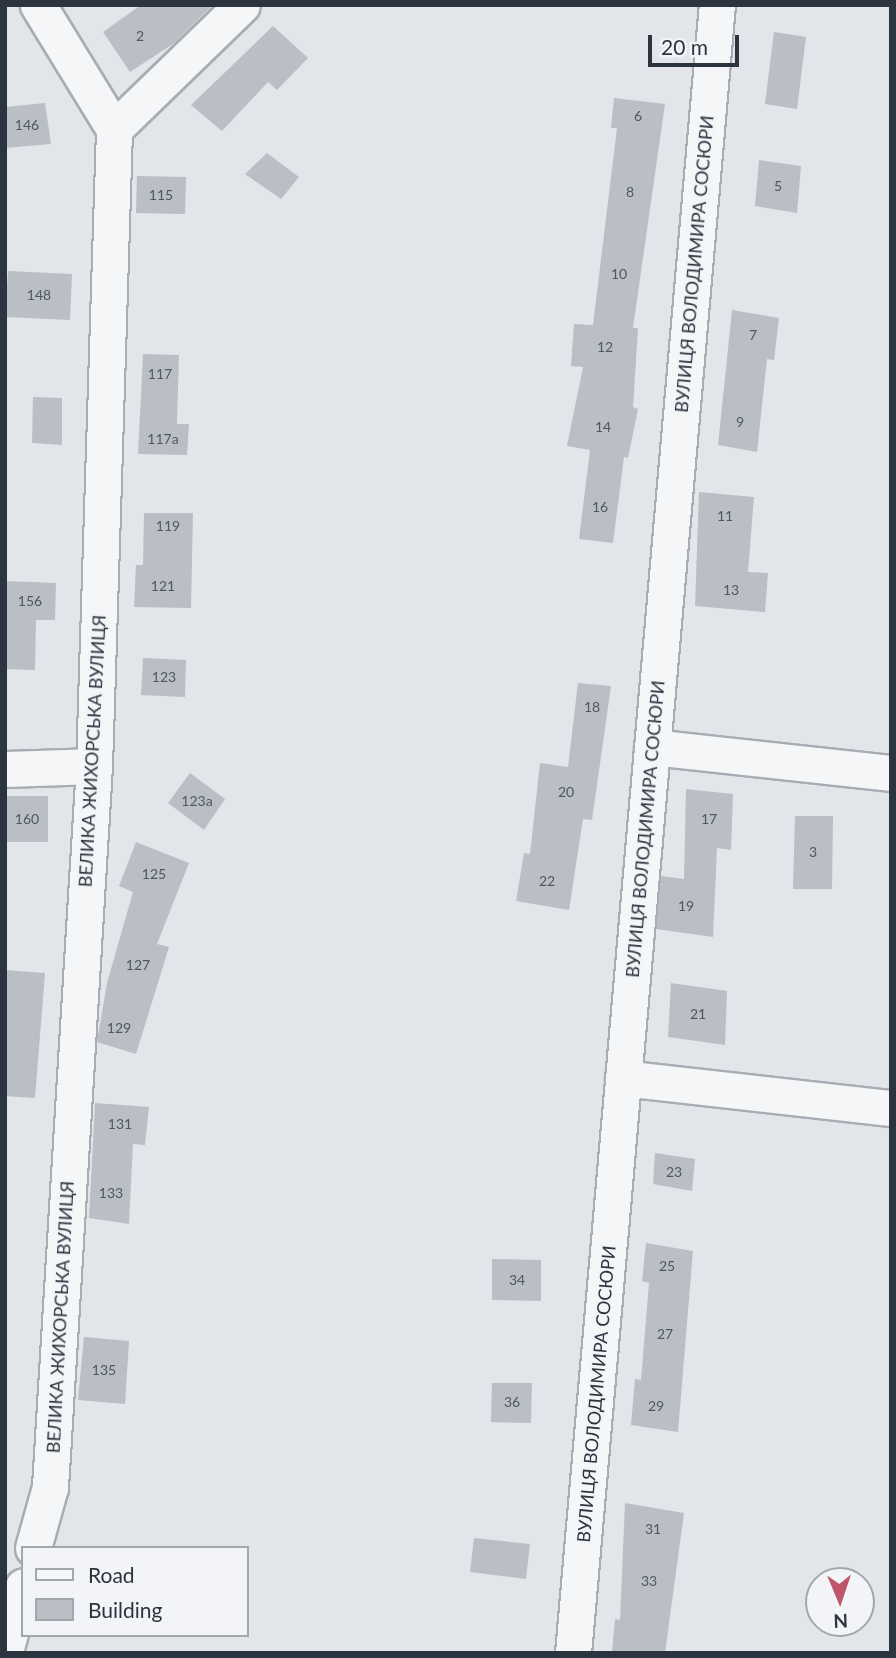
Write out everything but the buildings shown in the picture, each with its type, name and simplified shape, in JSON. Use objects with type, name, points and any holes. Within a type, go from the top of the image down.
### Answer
[{"type":"street","points":[[38,5],[114,129],[242,5]]},
{"type":"street","name":"ВУЛИЦЯ ВОЛОДИМИРА СОСЮРИ","points":[[573,1653],[717,5]]},
{"type":"street","name":"ВЕЛИКА ЖИХОРСЬКА ВУЛИЦЯ","points":[[34,1546],[50,1487],[93,766],[114,129]]},
{"type":"street","points":[[652,747],[891,773]]},
{"type":"street","points":[[5,769],[93,766]]},
{"type":"street","points":[[623,1077],[891,1108]]},
{"type":"street","points":[[5,1651],[21,1593]]}]
